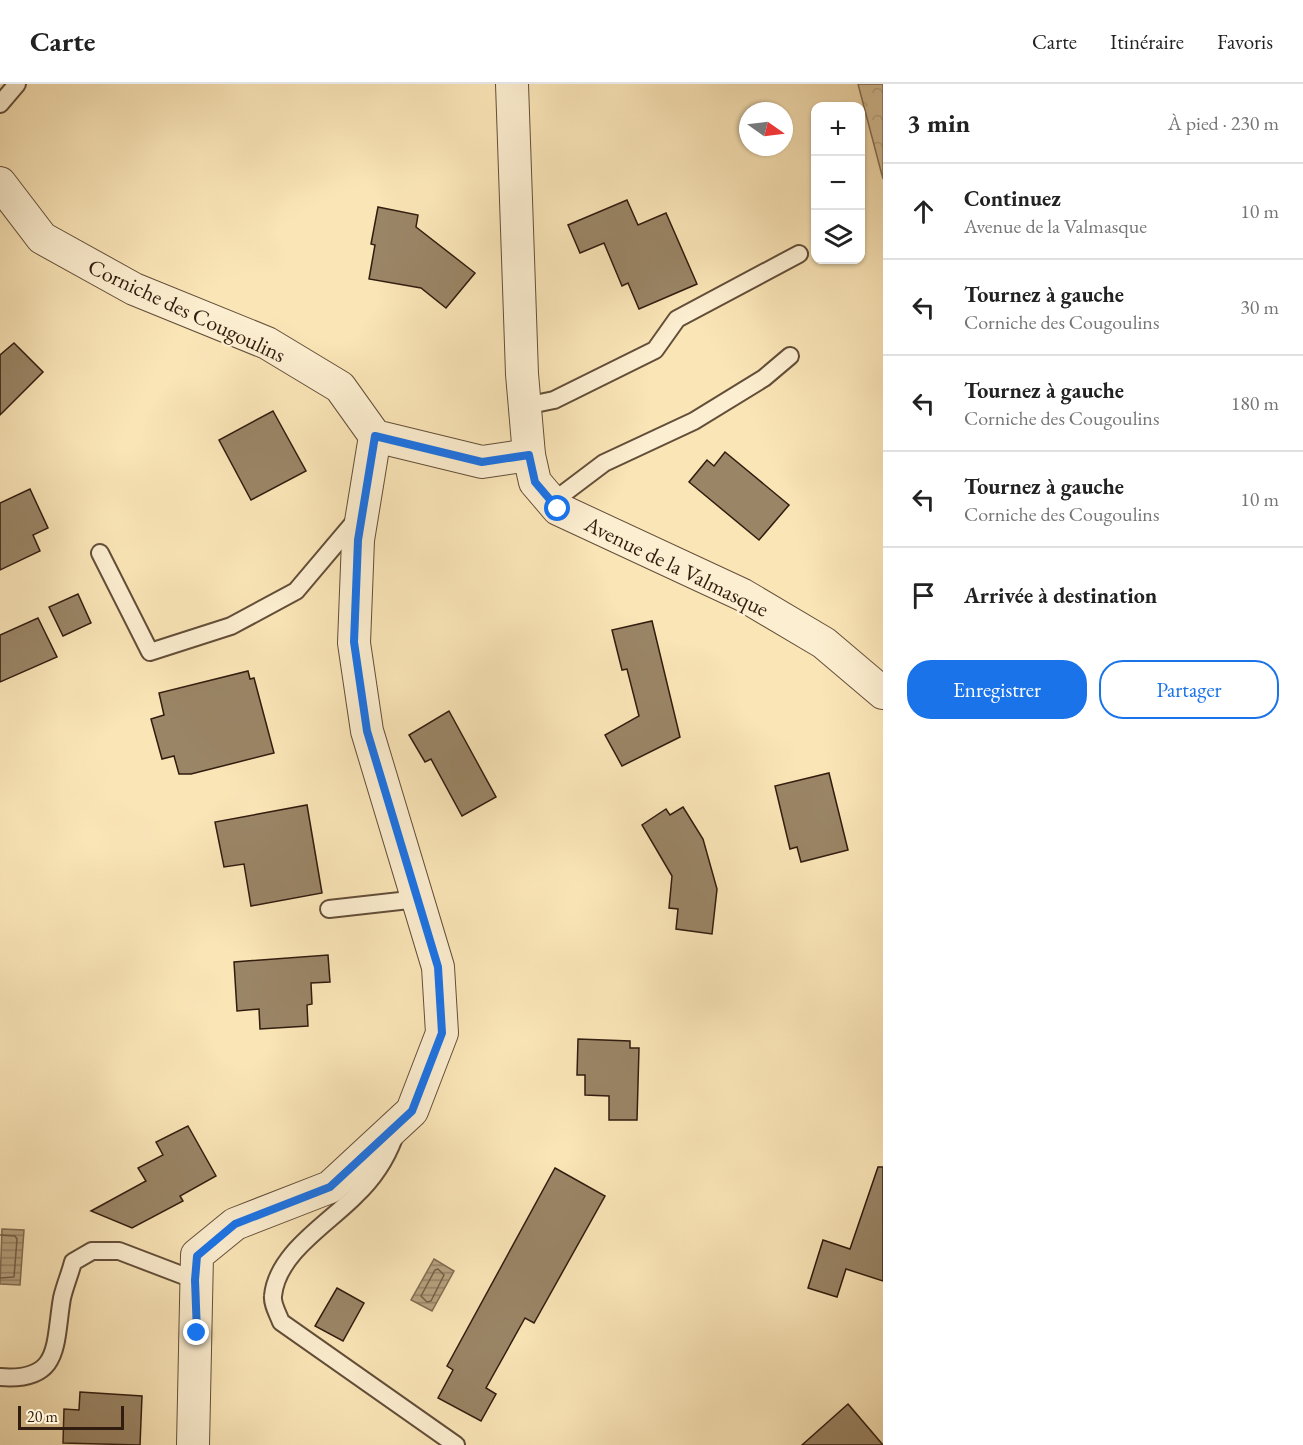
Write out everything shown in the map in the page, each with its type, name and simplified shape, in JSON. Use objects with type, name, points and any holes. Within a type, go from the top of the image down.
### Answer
[{"type":"street","name":"Avenue de la Valmasque","points":[[512,84],[525,406],[529,455],[535,482],[558,509],[743,595],[824,643],[883,693]]},
{"type":"street","name":"Corniche des Cougoulins","points":[[0,183],[42,238],[134,289],[267,343],[340,387],[375,436]]},
{"type":"street","points":[[193,1445],[197,1256],[235,1224],[330,1187],[412,1111],[442,1033],[438,967],[367,731],[354,642],[358,540],[375,436],[482,462],[529,455]]},
{"type":"lane","points":[[0,104],[18,84]]},
{"type":"lane","points":[[525,406],[554,400],[655,350],[677,319],[799,254]]},
{"type":"lane","points":[[551,503],[604,464],[693,421],[764,378],[790,356]]},
{"type":"lane","points":[[100,553],[150,652],[231,626],[296,591],[363,513]]},
{"type":"lane","points":[[329,909],[418,899]]},
{"type":"lane","points":[[399,1123],[388,1154],[358,1194],[304,1244],[279,1271],[272,1299],[281,1322],[456,1445]]},
{"type":"lane","points":[[0,1377],[35,1375],[44,1369],[54,1357],[63,1295],[74,1262],[92,1251],[119,1251],[195,1280]]},
{"type":"green space","points":[[858,84],[883,84],[883,179],[865,111],[865,102],[863,102]]},
{"type":"water","points":[[2,1229],[24,1230],[20,1285],[0,1284]]},
{"type":"water","points":[[434,1259],[454,1271],[432,1311],[411,1300]]},
{"type":"building","points":[[627,200],[638,225],[666,213],[697,284],[639,309],[628,283],[622,286],[604,243],[580,253],[568,225]]},
{"type":"building","points":[[378,207],[418,215],[416,227],[475,273],[446,308],[421,288],[369,279],[375,245],[371,244]]},
{"type":"building","points":[[14,343],[43,372],[0,415],[0,355]]},
{"type":"building","points":[[273,411],[306,471],[251,500],[219,440]]},
{"type":"building","points":[[725,452],[789,505],[759,540],[689,482],[707,460],[714,466]]},
{"type":"building","points":[[30,489],[48,528],[33,535],[40,551],[0,570],[0,503]]},
{"type":"building","points":[[78,594],[91,623],[63,636],[49,607]]},
{"type":"building","points":[[38,618],[57,657],[0,682],[0,635]]},
{"type":"building","points":[[652,621],[680,737],[622,766],[605,735],[639,716],[627,669],[622,670],[612,630]]},
{"type":"building","points":[[248,671],[250,679],[254,678],[274,753],[191,774],[179,774],[174,756],[162,759],[151,719],[164,715],[159,693]]},
{"type":"building","points":[[449,711],[496,797],[462,816],[431,759],[425,762],[409,735]]},
{"type":"building","points":[[829,773],[848,850],[801,862],[797,847],[790,849],[775,786]]},
{"type":"building","points":[[307,805],[322,893],[251,906],[244,864],[224,867],[215,822]]},
{"type":"building","points":[[683,807],[703,839],[717,889],[712,934],[676,929],[678,909],[669,908],[672,876],[642,825],[666,809],[670,815]]},
{"type":"building","points":[[328,955],[330,982],[311,983],[312,1004],[307,1005],[308,1026],[260,1029],[259,1009],[237,1011],[234,962]]},
{"type":"building","points":[[578,1039],[630,1041],[630,1048],[639,1048],[637,1120],[609,1120],[609,1096],[585,1095],[585,1075],[577,1075]]},
{"type":"building","points":[[188,1126],[216,1176],[180,1196],[183,1201],[132,1228],[91,1211],[146,1181],[138,1168],[163,1155],[156,1142]]},
{"type":"building","points":[[878,1167],[883,1167],[883,1281],[846,1269],[837,1297],[808,1288],[823,1240],[850,1249]]},
{"type":"building","points":[[555,1168],[605,1196],[534,1323],[525,1318],[486,1388],[496,1394],[481,1421],[438,1398],[453,1370],[447,1366]]},
{"type":"building","points":[[337,1288],[364,1303],[343,1341],[315,1326]]},
{"type":"building","points":[[80,1392],[142,1396],[140,1445],[63,1443],[64,1409],[79,1410]]},
{"type":"building","points":[[848,1404],[883,1445],[802,1445]]},
{"type":"route","points":[[197,1333],[195,1280],[197,1256],[235,1224],[330,1187],[412,1111],[442,1033],[438,967],[367,731],[354,642],[358,540],[375,436],[482,462],[529,455],[535,482],[558,509]]}]
